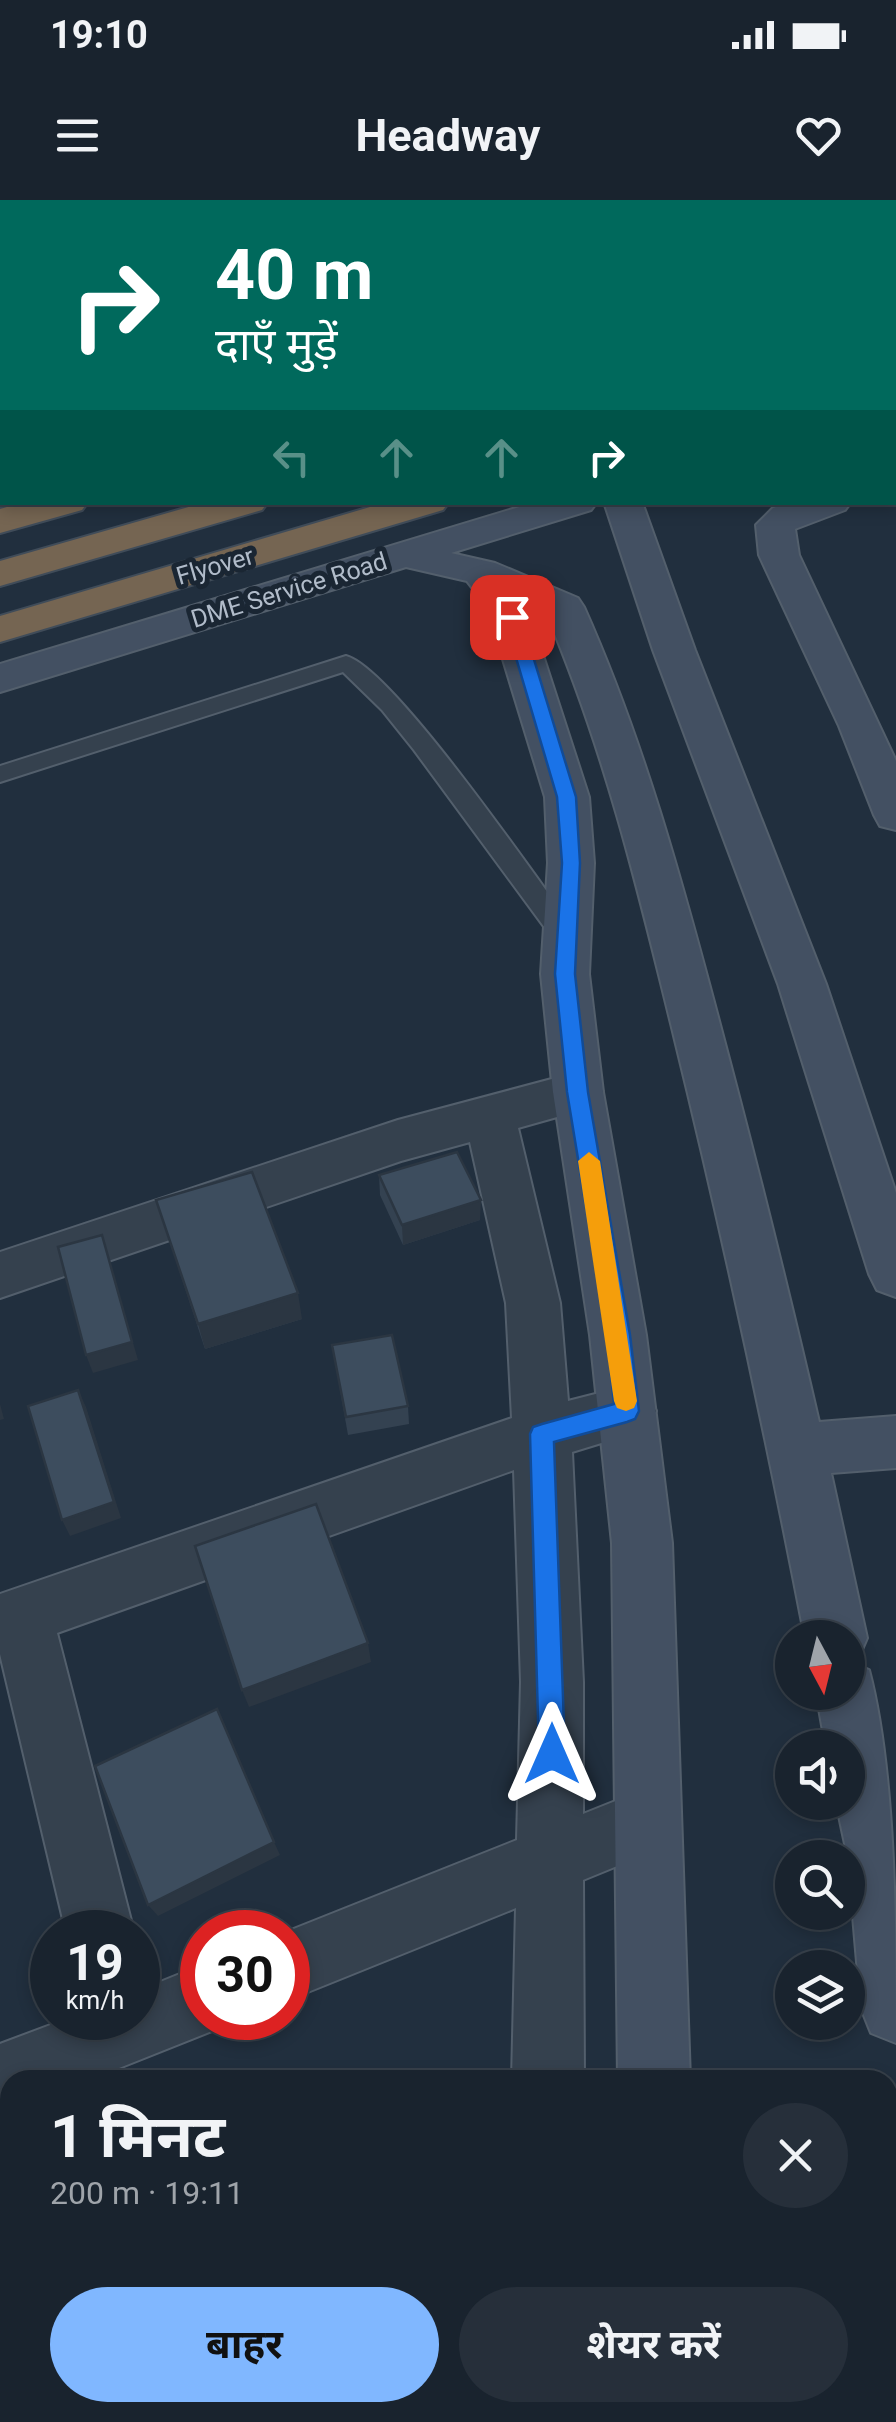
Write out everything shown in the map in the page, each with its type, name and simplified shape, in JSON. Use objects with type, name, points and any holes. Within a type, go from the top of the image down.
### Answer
[{"type":"highway","points":[[0,521],[58,505]]},
{"type":"highway","points":[[0,574],[239,505]]},
{"type":"highway","name":"Flyover","points":[[0,630],[420,505]]},
{"type":"main road","name":"DME Service Road","points":[[0,678],[568,505]]},
{"type":"main road","points":[[624,505],[674,650],[802,984],[896,1274]]},
{"type":"main road","points":[[822,505],[787,516],[776,525],[774,535],[896,815]]},
{"type":"main road","points":[[405,555],[481,572],[564,606],[584,650],[631,789],[730,1156],[799,1450],[832,1620]]},
{"type":"main road","points":[[481,572],[506,604],[518,632],[566,797],[571,863],[565,974],[578,1092],[618,1335],[642,1543],[654,2070]]},
{"type":"main road","points":[[799,1450],[896,1442]]},
{"type":"main road","points":[[851,1710],[880,1858],[896,2008]]},
{"type":"street","points":[[0,1275],[398,1141],[578,1092]]},
{"type":"street","points":[[490,1116],[532,1303],[542,1434],[552,1682],[548,2070]]},
{"type":"street","points":[[94,1910],[11,1620],[542,1434],[627,1411]]},
{"type":"street","points":[[310,1957],[648,1821]]},
{"type":"street","points":[[22,2070],[88,2040]]},
{"type":"lane","points":[[0,774],[346,662],[361,672],[428,753],[568,940]]},
{"type":"building","points":[[457,1152],[481,1200],[402,1225],[379,1175]]},
{"type":"building","points":[[252,1172],[298,1293],[198,1324],[156,1200]]},
{"type":"building","points":[[102,1235],[132,1342],[86,1355],[58,1247]]},
{"type":"building","points":[[392,1335],[408,1406],[346,1417],[332,1345]]},
{"type":"building","points":[[78,1390],[114,1502],[62,1520],[28,1406]]},
{"type":"building","points":[[316,1504],[368,1643],[242,1690],[195,1546]]},
{"type":"building","points":[[217,1709],[274,1842],[148,1905],[95,1766]]},
{"type":"slow traffic","points":[[589,1161],[626,1401]]},
{"type":"route","points":[[512,617],[566,797],[571,863],[565,974],[578,1092],[627,1411],[542,1434],[552,1754]]}]
